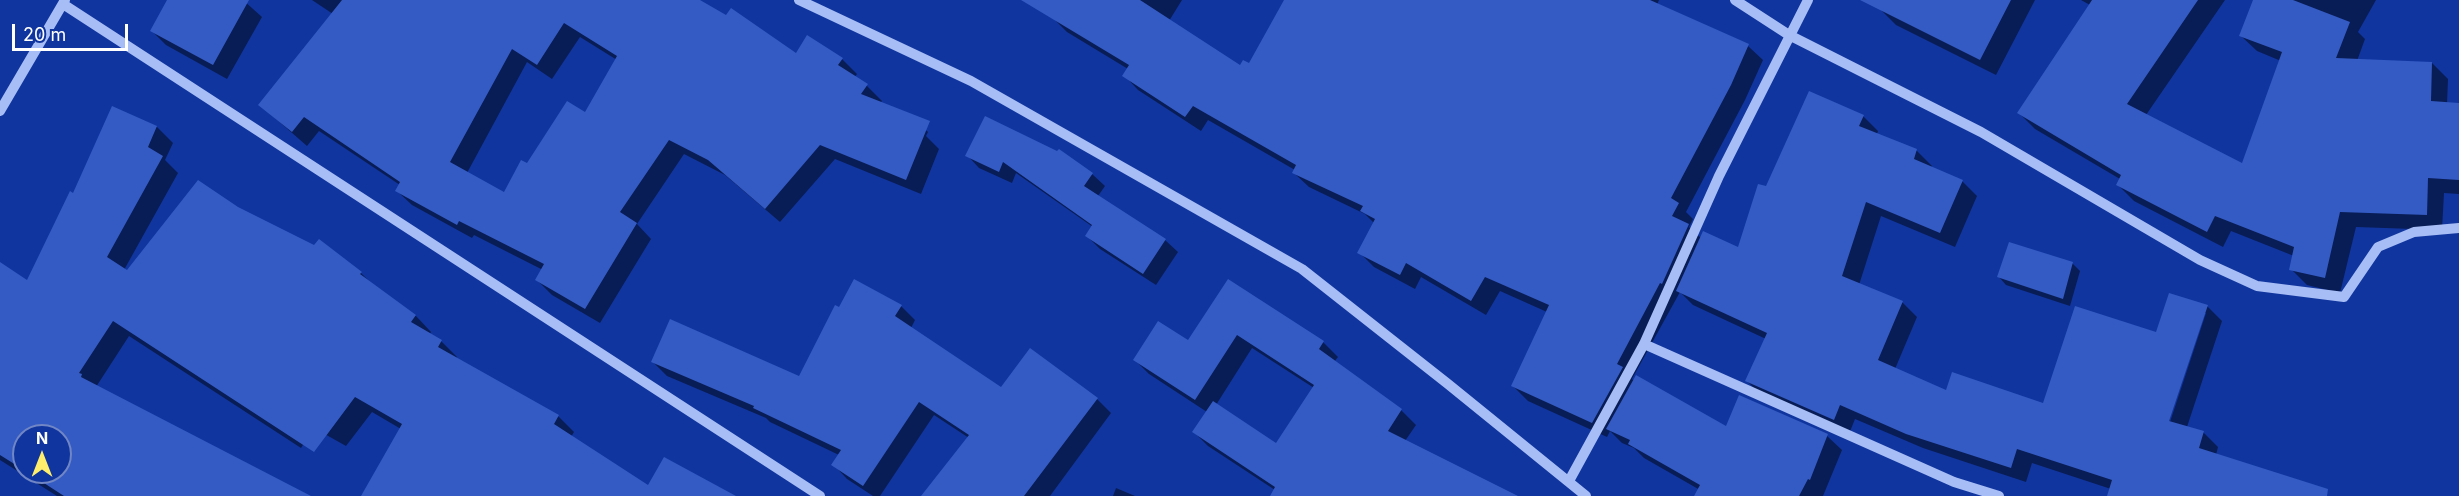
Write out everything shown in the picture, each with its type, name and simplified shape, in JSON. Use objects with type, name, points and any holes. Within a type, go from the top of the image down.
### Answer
[{"type":"street","points":[[799,0],[971,81],[1302,269],[1586,496]]},
{"type":"street","points":[[1735,0],[1790,35],[1981,132],[2200,260],[2257,286],[2344,297],[2378,247],[2415,232],[2459,228]]},
{"type":"street","points":[[1569,481],[1644,344],[1719,176],[1808,0]]},
{"type":"street","points":[[0,111],[64,2],[820,496]]},
{"type":"street","points":[[1644,344],[1954,482],[1999,496]]},
{"type":"building","points":[[167,0],[249,0],[213,65],[150,31]]},
{"type":"building","points":[[342,0],[700,0],[726,15],[731,8],[796,53],[807,35],[843,58],[838,65],[868,84],[861,94],[930,121],[906,180],[820,145],[765,209],[708,160],[669,140],[620,212],[637,223],[585,309],[535,280],[544,264],[459,221],[457,225],[395,191],[400,182],[304,117],[292,132],[258,105]],"holes":[[[564,23],[617,56],[585,112],[567,101],[527,163],[521,160],[504,192],[450,162],[512,49],[537,65]]]},
{"type":"building","points":[[1021,0],[1140,0],[1240,65],[1243,60],[1249,63],[1284,0],[1650,0],[1749,44],[1731,85],[1671,198],[1679,203],[1672,216],[1689,224],[1662,284],[1660,283],[1617,364],[1623,367],[1592,423],[1511,386],[1549,305],[1485,277],[1471,301],[1406,263],[1400,275],[1357,253],[1375,219],[1360,211],[1363,206],[1292,173],[1296,165],[1193,106],[1185,117],[1122,76],[1129,65]]},
{"type":"building","points":[[1860,0],[2011,0],[1980,60]]},
{"type":"building","points":[[2092,0],[2198,0],[2127,104],[2242,163],[2282,52],[2239,36],[2253,0],[2293,0],[2350,22],[2336,58],[2432,62],[2431,101],[2459,103],[2459,180],[2428,178],[2427,215],[2340,212],[2325,278],[2289,270],[2294,247],[2215,216],[2207,232],[2116,185],[2121,175],[2017,113]]},
{"type":"building","points":[[1809,91],[1864,115],[1859,126],[1917,149],[1914,159],[1963,180],[1940,233],[1866,202],[1842,276],[1903,301],[1878,360],[1946,390],[1952,372],[2043,403],[2075,306],[2156,332],[2169,293],[2208,305],[2169,421],[2204,431],[2199,448],[2328,489],[2327,496],[2107,496],[2112,480],[2017,449],[2011,468],[1906,434],[1840,405],[1834,420],[1745,381],[1767,333],[1676,291],[1703,231],[1738,247],[1758,184],[1766,186]]},
{"type":"building","points":[[112,106],[157,126],[148,147],[163,156],[107,257],[127,270],[198,180],[238,207],[314,245],[319,239],[362,272],[360,274],[416,315],[411,322],[442,340],[438,347],[559,415],[554,424],[648,485],[664,457],[736,496],[361,496],[402,424],[355,397],[314,452],[113,321],[79,373],[82,374],[81,377],[311,496],[64,496],[46,484],[72,484],[72,424],[12,424],[12,462],[0,455],[0,262],[27,280],[70,191],[73,193]]},
{"type":"building","points":[[985,116],[1057,151],[1059,149],[1093,173],[1084,186],[1166,239],[1143,274],[1085,236],[1092,225],[1003,162],[999,172],[965,156]]},
{"type":"building","points":[[2009,242],[2073,262],[2063,299],[1997,277]]},
{"type":"building","points":[[854,279],[902,305],[895,316],[1001,387],[1030,348],[1098,398],[1024,496],[921,496],[969,435],[919,402],[863,486],[831,465],[841,450],[753,408],[754,406],[651,362],[670,319],[799,376],[835,305],[839,307]]},
{"type":"building","points":[[1228,279],[1324,341],[1319,349],[1402,409],[1388,431],[1518,496],[1270,496],[1275,487],[1192,432],[1213,401],[1276,443],[1314,385],[1237,335],[1195,400],[1133,360],[1158,321],[1188,340]]},
{"type":"building","points":[[1636,375],[1726,426],[1739,395],[1828,434],[1810,480],[1808,479],[1799,496],[1694,496],[1700,485],[1628,444],[1630,440],[1606,429]]}]
